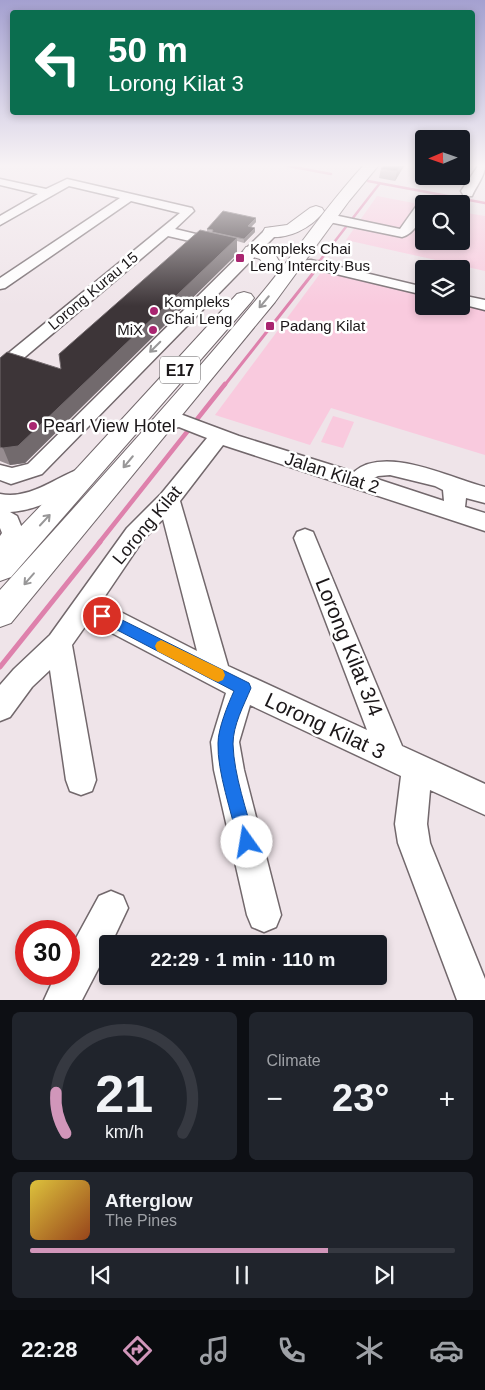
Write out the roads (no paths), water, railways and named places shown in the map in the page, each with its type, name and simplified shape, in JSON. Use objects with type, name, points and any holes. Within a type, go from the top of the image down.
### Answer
[{"type":"highway","points":[[271,232],[292,229],[322,214]]},
{"type":"highway","name":"E17","points":[[0,613],[187,423],[310,263],[322,214]]},
{"type":"highway","name":"E17","points":[[0,568],[322,214]]},
{"type":"highway","points":[[252,251],[268,255],[273,266]]},
{"type":"street","points":[[0,221],[14,213]]},
{"type":"street","points":[[0,285],[106,213]]},
{"type":"street","name":"Lorong Kurau 15","points":[[0,369],[187,213]]},
{"type":"street","points":[[322,214],[351,224],[402,233],[415,217]]},
{"type":"street","points":[[165,231],[252,251]]},
{"type":"street","points":[[5,474],[35,469],[271,232]]},
{"type":"street","points":[[310,263],[415,289]]},
{"type":"street","points":[[470,301],[485,305]]},
{"type":"street","name":"Jalan Kilat 2","points":[[187,423],[485,522]]},
{"type":"street","name":"Lorong Kilat","points":[[0,707],[23,678],[59,644],[86,607],[102,579],[135,534],[169,500],[203,459],[187,423]]},
{"type":"street","points":[[358,481],[372,469],[390,468],[441,480],[452,486],[485,495]]},
{"type":"street","points":[[0,502],[18,503],[30,500],[87,474]]},
{"type":"street","points":[[452,486],[455,497],[454,512]]},
{"type":"street","points":[[169,500],[217,675]]},
{"type":"street","points":[[0,517],[9,522],[12,533],[0,557]]},
{"type":"street","name":"Lorong Kilat 3/4","points":[[305,538],[405,763]]},
{"type":"street","name":"Lorong Kilat 3","points":[[86,607],[217,675],[485,800]]},
{"type":"street","points":[[59,644],[81,780]]},
{"type":"street","points":[[244,688],[235,705],[225,742],[264,914]]},
{"type":"street","points":[[405,763],[414,843],[475,1000]]},
{"type":"street","points":[[62,1000],[111,908]]},
{"type":"waterway","points":[[318,263],[357,213]]},
{"type":"waterway","points":[[224,386],[314,272],[318,261]]},
{"type":"waterway","points":[[99,543],[225,384]]},
{"type":"waterway","points":[[0,667],[100,542]]},
{"type":"place","name":"Kompleks Chai Leng Intercity Bus","points":[[240,258]]},
{"type":"place","name":"Kompleks Chai Leng","points":[[154,311]]},
{"type":"place","name":"Padang Kilat","points":[[270,326]]},
{"type":"place","name":"MiX","points":[[153,330]]},
{"type":"place","name":"Pearl View Hotel","points":[[33,426]]}]
